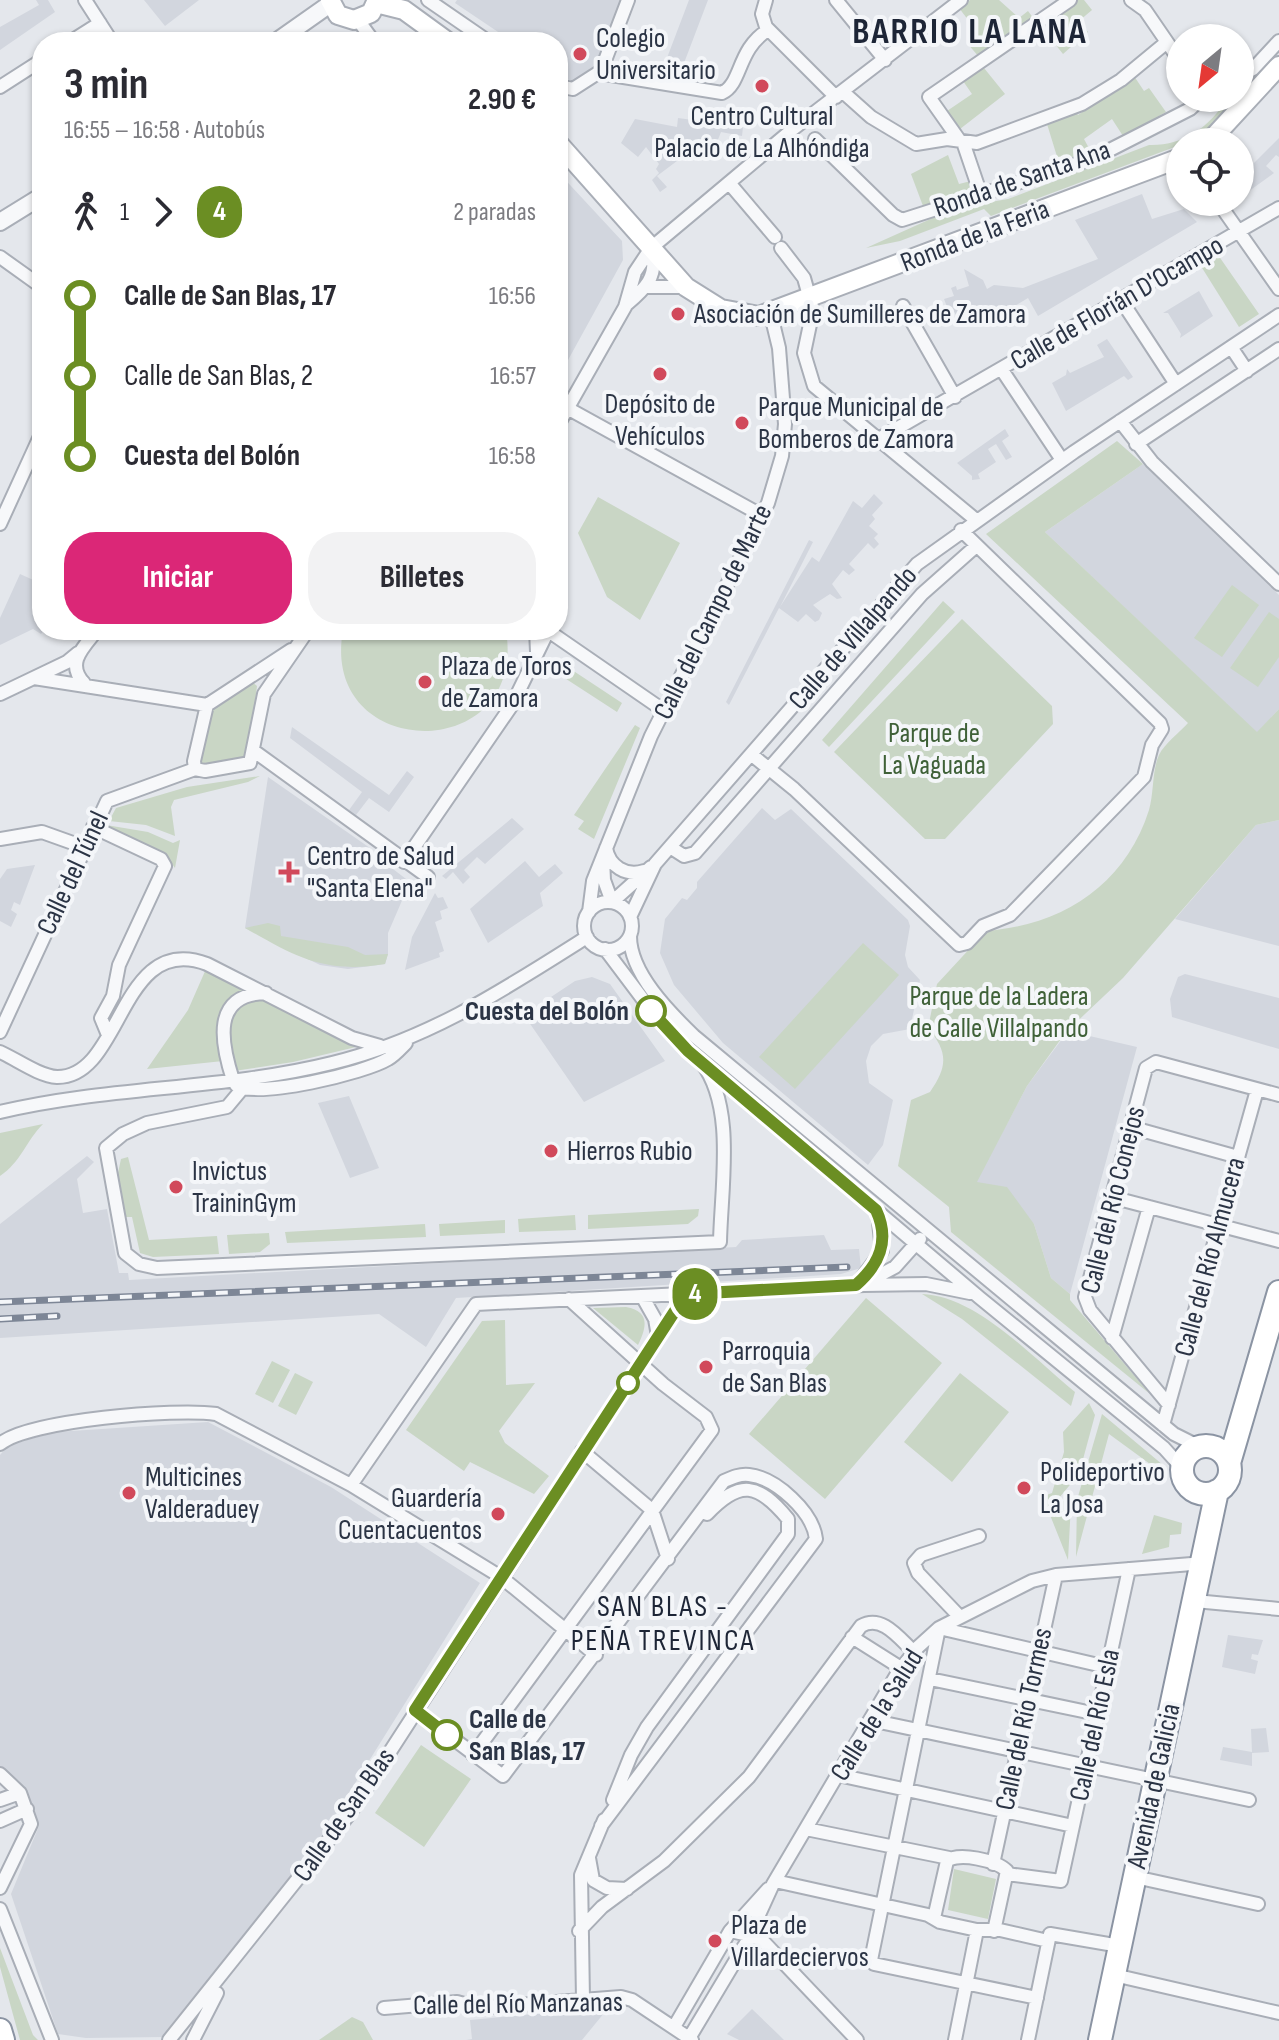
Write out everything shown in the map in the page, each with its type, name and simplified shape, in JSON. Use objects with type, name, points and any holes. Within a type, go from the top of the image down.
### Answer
[{"type":"highway","points":[[1214,1453],[1228,1479],[1217,1491],[1202,1494],[1184,1478],[1183,1469],[1188,1455],[1214,1453],[1241,1429],[1279,1292]]},
{"type":"highway","name":"Avenida de Galicia","points":[[1194,1490],[1207,1532]]},
{"type":"highway","name":"Avenida de Galicia","points":[[1100,2040],[1217,1491]]},
{"type":"highway","points":[[0,2030],[3,2040]]},
{"type":"main road","points":[[330,2],[342,17],[358,20],[371,13],[377,2],[404,10],[434,32]]},
{"type":"main road","points":[[1222,128],[1279,66]]},
{"type":"main road","points":[[568,154],[686,287],[734,314],[771,315]]},
{"type":"main road","name":"Ronda de la Feria","points":[[771,315],[1166,163]]},
{"type":"street","points":[[85,0],[106,32]]},
{"type":"street","points":[[428,0],[474,32]]},
{"type":"street","points":[[568,88],[573,89],[599,73],[628,0]]},
{"type":"street","points":[[766,0],[762,14],[768,30],[840,95],[919,145],[947,139],[986,140],[1078,106],[1121,80],[1166,43]]},
{"type":"street","points":[[836,0],[885,60]]},
{"type":"street","points":[[625,307],[635,272],[651,248],[961,0]]},
{"type":"street","points":[[981,195],[962,141],[929,97],[1070,0]]},
{"type":"street","points":[[1133,0],[1145,10],[1166,41]]},
{"type":"street","points":[[290,32],[330,2]]},
{"type":"street","points":[[358,20],[367,32]]},
{"type":"street","points":[[86,32],[100,23]]},
{"type":"street","points":[[599,73],[725,93],[731,87],[749,43],[768,30]]},
{"type":"street","points":[[1254,68],[1279,41]]},
{"type":"street","points":[[0,87],[32,66]]},
{"type":"street","name":"Ronda de Santa Ana","points":[[815,139],[899,219],[1098,156],[1184,112]]},
{"type":"street","points":[[730,184],[804,278],[813,316],[804,353],[811,383],[976,520]]},
{"type":"street","points":[[0,222],[32,202]]},
{"type":"street","name":"Calle de Florián D'Ocampo","points":[[877,440],[1279,208]]},
{"type":"street","points":[[1227,216],[1279,289]]},
{"type":"street","points":[[568,397],[625,307],[647,287],[655,263],[651,248]]},
{"type":"street","points":[[0,257],[32,280]]},
{"type":"street","points":[[647,287],[686,287]]},
{"type":"street","points":[[1121,300],[1176,384]]},
{"type":"street","points":[[903,306],[955,397]]},
{"type":"street","name":"Calle del Campo de Marte","points":[[589,912],[591,885],[663,710],[763,516],[781,460],[785,424],[779,348],[771,315]]},
{"type":"street","name":"Calle de Villalpando","points":[[612,902],[670,847],[906,575],[961,530],[1279,315]]},
{"type":"street","points":[[1231,347],[1247,371]]},
{"type":"street","points":[[1136,444],[1279,349]]},
{"type":"street","points":[[1002,370],[1062,460]]},
{"type":"street","points":[[568,409],[763,516]]},
{"type":"street","points":[[1120,421],[1136,444],[1279,584]]},
{"type":"street","points":[[0,524],[32,454]]},
{"type":"street","points":[[752,755],[794,789],[957,944],[964,945],[983,926],[1010,915],[1144,777],[1152,745],[1162,729],[1158,720],[975,547],[961,530]]},
{"type":"street","name":"Calle de Villalpando","points":[[670,847],[684,856],[695,853],[922,594],[975,547]]},
{"type":"street","points":[[0,694],[78,653],[89,640]]},
{"type":"street","points":[[264,694],[300,640]]},
{"type":"street","points":[[536,640],[536,659]]},
{"type":"street","points":[[404,862],[512,705],[543,640]]},
{"type":"street","points":[[561,640],[663,710]]},
{"type":"street","points":[[34,678],[84,683],[207,705],[296,646]]},
{"type":"street","points":[[536,659],[556,647],[571,647]]},
{"type":"street","points":[[78,653],[76,672],[84,683]]},
{"type":"street","points":[[250,676],[261,681],[264,694],[254,751],[428,877]]},
{"type":"street","points":[[195,769],[207,705]]},
{"type":"street","name":"Calle del Túnel","points":[[0,1032],[107,801],[179,778],[195,769],[246,765],[253,760],[254,751]]},
{"type":"street","points":[[93,827],[161,859],[165,866],[118,969],[113,996],[101,1018],[108,1035]]},
{"type":"street","points":[[0,839],[45,832],[84,847]]},
{"type":"street","points":[[605,851],[617,867],[629,873],[650,868]]},
{"type":"street","name":"Calle del Campo de Marte","points":[[605,851],[604,880],[612,902]]},
{"type":"street","name":"Calle de Villalpando","points":[[630,917],[650,868]]},
{"type":"street","points":[[1183,1469],[1157,1441],[980,1298],[701,1062],[660,1022],[605,949],[587,937],[585,922],[589,912],[600,903],[612,902],[626,909],[630,917],[630,936],[643,971],[673,1015],[927,1231],[1163,1425],[1214,1453]]},
{"type":"street","points":[[605,949],[617,947],[630,936]]},
{"type":"street","points":[[237,1084],[310,1068],[411,1037],[517,983],[587,937]]},
{"type":"street","points":[[0,1052],[46,1074],[62,1076],[83,1067],[146,976],[176,958],[199,961],[269,993],[359,1041],[388,1046]]},
{"type":"street","points":[[269,993],[242,998],[227,1013],[223,1041],[237,1084],[227,1107],[147,1123],[123,1134],[106,1148],[124,1250],[132,1261],[147,1267],[720,1242],[723,1122],[718,1092],[701,1062]]},
{"type":"street","points":[[0,1112],[112,1094],[237,1084],[296,1084],[387,1060],[411,1037]]},
{"type":"street","name":"Calle del Río Conejos","points":[[1169,1405],[1090,1310],[1085,1297],[1130,1127],[1150,1063],[1257,1090]]},
{"type":"street","points":[[1257,1090],[1279,1095]]},
{"type":"street","name":"Calle del Río Almucera","points":[[1163,1425],[1257,1090]]},
{"type":"street","points":[[723,1122],[730,1106],[743,1103],[752,1106]]},
{"type":"street","points":[[1130,1127],[1238,1157]]},
{"type":"street","points":[[1111,1197],[1279,1241]]},
{"type":"street","points":[[1112,1338],[1149,1207]]},
{"type":"street","points":[[856,1285],[875,1265],[882,1251],[881,1223],[876,1210]]},
{"type":"street","points":[[856,1285],[890,1270],[927,1231]]},
{"type":"street","points":[[351,1485],[476,1304],[856,1285],[939,1285],[980,1298]]},
{"type":"street","name":"Calle de San Blas","points":[[169,2040],[351,1812],[686,1294]]},
{"type":"street","points":[[642,1296],[655,1319],[658,1336]]},
{"type":"street","points":[[473,1755],[712,1430],[706,1417],[640,1364],[569,1299]]},
{"type":"street","points":[[0,1444],[31,1429],[194,1411],[233,1421],[351,1485],[501,1577],[596,1655]]},
{"type":"street","points":[[582,1451],[652,1510],[668,1559]]},
{"type":"street","points":[[415,1710],[503,1776],[668,1559],[711,1510],[736,1490],[750,1488],[775,1496],[808,1515],[815,1525],[816,1539],[601,1826]]},
{"type":"street","points":[[583,2000],[579,1931],[581,1875],[590,1850],[631,1755],[699,1653],[781,1548],[788,1534],[788,1519],[775,1496]]},
{"type":"street","points":[[959,1616],[918,1573],[914,1563],[921,1555],[979,1536]]},
{"type":"street","name":"Calle de la Salud","points":[[775,1881],[908,1659],[939,1628],[1022,1584],[1056,1575],[1204,1563]]},
{"type":"street","name":"Calle del Río Esla","points":[[1007,1874],[1060,1882],[1129,1569]]},
{"type":"street","name":"Calle del Río Tormes","points":[[993,1864],[1056,1575]]},
{"type":"street","points":[[1195,1601],[1279,1609]]},
{"type":"street","points":[[579,1931],[602,1907],[664,1861],[749,1777],[852,1637],[865,1624],[878,1622],[908,1659]]},
{"type":"street","points":[[1037,1998],[871,1961],[939,1628],[1107,1667]]},
{"type":"street","points":[[852,1637],[908,1659],[922,1659],[931,1674],[1097,1714]]},
{"type":"street","points":[[699,1653],[719,1670]]},
{"type":"street","points":[[870,1720],[1249,1800]]},
{"type":"street","points":[[0,1774],[20,1793],[31,1824],[0,1888]]},
{"type":"street","points":[[838,1775],[1073,1826]]},
{"type":"street","points":[[0,1800],[20,1793]]},
{"type":"street","points":[[0,1821],[27,1809]]},
{"type":"street","points":[[806,1829],[894,1848],[1003,1866],[1007,1874],[994,1931]]},
{"type":"street","points":[[590,1850],[589,1865],[593,1880],[607,1888],[627,1889]]},
{"type":"street","points":[[934,1918],[949,1858]]},
{"type":"street","points":[[1135,1877],[1258,1904]]},
{"type":"street","points":[[775,1881],[977,1930],[1049,1938]]},
{"type":"street","points":[[674,2027],[730,1931],[775,1881]]},
{"type":"street","points":[[690,2039],[751,1933],[775,1881]]},
{"type":"street","points":[[0,1909],[52,2040]]},
{"type":"street","points":[[955,2040],[977,1930]]},
{"type":"street","points":[[730,1931],[751,1933],[764,1942],[857,2040]]},
{"type":"street","points":[[1028,2040],[1049,1938],[1056,1932],[1120,1946]]},
{"type":"street","points":[[193,2040],[235,1960]]},
{"type":"street","points":[[1114,1975],[1279,2013]]},
{"type":"street","name":"Calle del Río Manzanas","points":[[384,2008],[457,2002],[479,2008],[629,1998],[690,2039]]},
{"type":"shaded area","points":[[36,0],[48,0],[55,12],[0,50],[0,27],[39,5]]},
{"type":"shaded area","points":[[144,0],[199,0],[165,26]]},
{"type":"shaded area","name":"Colegio Universitario","points":[[457,0],[623,0],[598,66],[575,84],[568,79],[568,32],[498,32],[455,3]]},
{"type":"shaded area","points":[[689,0],[708,0],[681,71],[686,79],[656,74],[662,71]]},
{"type":"shaded area","points":[[678,118],[743,127],[742,136],[721,132],[715,147],[697,161],[689,152],[657,176],[667,187],[660,192],[652,180],[659,173],[656,169],[659,164],[646,147],[638,157],[621,143],[635,119],[677,127]]},
{"type":"shaded area","points":[[1279,138],[1279,157],[1276,155],[1266,166],[1274,173],[1254,187],[1254,163]]},
{"type":"shaded area","points":[[568,183],[622,241],[623,260],[568,360]]},
{"type":"shaded area","points":[[1142,194],[1152,219],[1166,215],[1191,216],[1197,222],[1038,316],[1028,298],[1008,310],[1011,316],[1007,318],[1004,313],[983,325],[977,316],[962,325],[953,310],[949,312],[944,299],[954,296],[951,288],[956,286],[957,290],[969,286],[964,269],[983,280],[987,289],[994,285],[1023,288],[1098,259],[1075,220]]},
{"type":"shaded area","points":[[1199,291],[1213,316],[1180,338],[1181,334],[1168,313],[1163,313]]},
{"type":"shaded area","points":[[1107,339],[1133,377],[1128,380],[1124,376],[1066,411],[1052,383],[1066,375],[1067,369],[1070,373],[1104,357],[1097,345]]},
{"type":"shaded area","points":[[1005,429],[1009,436],[1002,441],[1012,457],[1006,460],[996,444],[988,449],[996,462],[978,474],[980,479],[972,480],[972,476],[957,463]]},
{"type":"shaded area","points":[[1143,464],[1279,595],[1279,709],[1257,733],[1045,532]]},
{"type":"shaded area","points":[[874,494],[883,503],[872,515],[875,519],[869,526],[878,534],[874,538],[879,544],[874,549],[868,543],[849,564],[855,570],[849,575],[843,570],[832,584],[842,598],[837,599],[830,594],[813,605],[822,613],[815,622],[806,614],[798,622],[779,608],[729,705],[726,702],[809,540],[813,542],[780,607],[812,557],[819,562],[853,501],[862,508]]},
{"type":"shaded area","points":[[20,574],[32,579],[32,629],[0,645],[0,618]]},
{"type":"shaded area","points":[[292,727],[389,795],[407,771],[414,777],[389,812],[369,798],[356,815],[349,810],[362,792],[290,738]]},
{"type":"shaded area","points":[[268,777],[370,848],[372,853],[410,882],[388,933],[385,964],[348,969],[320,965],[245,928]]},
{"type":"shaded area","points":[[762,808],[775,820],[791,809],[908,920],[910,926],[905,955],[908,967],[920,980],[910,1029],[883,1034],[871,1046],[866,1061],[869,1083],[893,1100],[883,1145],[868,1165],[723,1043],[674,985],[660,953],[665,919],[682,898],[687,900],[697,888],[697,882]]},
{"type":"shaded area","points":[[512,818],[524,829],[485,864],[477,857],[464,870],[470,877],[463,884],[453,872],[446,879],[442,876]]},
{"type":"shaded area","points":[[1279,820],[1279,946],[1175,919],[1256,825]]},
{"type":"shaded area","points":[[525,861],[539,877],[555,864],[563,873],[540,893],[543,906],[488,943],[470,909]]},
{"type":"shaded area","points":[[35,865],[20,905],[14,902],[11,910],[17,914],[11,927],[0,921],[0,879],[7,869]]},
{"type":"shaded area","points":[[435,893],[438,898],[443,897],[448,908],[440,911],[442,919],[435,922],[444,951],[439,953],[440,957],[405,970],[412,937]]},
{"type":"shaded area","points":[[1185,974],[1279,998],[1279,1049],[1172,1017],[1170,999],[1178,977]]},
{"type":"shaded area","points":[[592,977],[610,984],[665,1061],[584,1102],[524,1015],[575,981]]},
{"type":"shaded area","points":[[1068,1031],[1137,1047],[1070,1294],[1051,1278],[1034,1224],[976,1182],[1027,1086]]},
{"type":"shaded area","points":[[349,1096],[379,1168],[350,1178],[318,1103]]},
{"type":"shaded area","points":[[87,1156],[94,1162],[77,1179],[83,1213],[107,1209],[119,1273],[128,1273],[129,1280],[736,1247],[742,1240],[824,1235],[831,1250],[859,1249],[861,1268],[841,1274],[456,1298],[426,1347],[379,1314],[0,1338],[0,1224]]},
{"type":"shaded area","points":[[208,1422],[331,1487],[480,1583],[324,1833],[164,2037],[86,2038],[58,2034],[11,1894],[39,1826],[27,1792],[0,1774],[0,1455],[9,1445],[56,1432]]},
{"type":"shaded area","points":[[1228,1635],[1263,1640],[1258,1655],[1252,1654],[1251,1659],[1258,1661],[1255,1674],[1222,1667]]},
{"type":"shaded area","points":[[1266,1728],[1269,1752],[1252,1753],[1252,1766],[1220,1760],[1223,1747],[1252,1752],[1251,1729]]},
{"type":"shaded area","points":[[609,2007],[582,2040],[466,2040],[472,2039],[470,2020]]},
{"type":"shaded area","points":[[752,2009],[784,2040],[739,2040],[727,2034]]},
{"type":"green space","points":[[970,0],[999,0],[1019,18],[1028,11],[1034,19],[979,57],[967,43],[973,35],[969,29],[972,25],[959,8]]},
{"type":"green space","points":[[1077,0],[1084,0],[1092,10],[1079,21],[1088,32],[1063,54],[1047,34],[1047,26]]},
{"type":"green space","points":[[984,68],[1005,94],[960,129],[947,111],[972,94],[963,81]]},
{"type":"green space","points":[[1134,76],[1144,91],[1149,88],[1166,112],[1123,136],[1112,119],[1084,139],[1091,152],[1059,163],[1047,124],[1076,112],[1078,115]]},
{"type":"green space","points":[[1217,112],[1225,112],[1209,128],[1201,128],[1204,126]]},
{"type":"green space","points":[[1166,143],[1166,150],[991,216],[984,209],[900,241],[866,248],[955,208],[1008,199],[1149,145]]},
{"type":"green space","points":[[948,155],[959,184],[971,181],[973,192],[923,206],[911,174]]},
{"type":"green space","points":[[1216,252],[1259,314],[1239,327],[1199,263]]},
{"type":"green space","name":"Parque de la Ladera de Calle Villalpando","points":[[1117,441],[1143,464],[1045,532],[1257,732],[1279,709],[1279,820],[1256,825],[1123,978],[1066,1032],[1027,1086],[977,1182],[1007,1187],[1034,1224],[1051,1278],[1070,1294],[1070,1300],[1150,1394],[951,1232],[949,1207],[898,1166],[911,1100],[930,1092],[943,1067],[939,1044],[928,1028],[937,984],[986,931],[1041,920],[1065,910],[1107,880],[1124,860],[1149,810],[1159,755],[1188,723],[986,534]]},
{"type":"green space","points":[[598,497],[680,543],[640,620],[607,597],[578,533]]},
{"type":"green space","points":[[1232,585],[1259,605],[1222,657],[1194,638]]},
{"type":"green space","points":[[943,601],[955,612],[829,747],[822,740]]},
{"type":"green space","points":[[1269,612],[1279,619],[1279,657],[1258,687],[1230,668]]},
{"type":"green space","name":"Parque de La Vaguada","points":[[962,619],[1052,706],[1053,724],[945,839],[925,839],[834,752]]},
{"type":"green space","name":"Plaza de Toros de Zamora","points":[[343,640],[506,640],[504,675],[486,706],[458,725],[424,731],[390,724],[361,705],[344,674]]},
{"type":"green space","points":[[566,666],[622,703],[617,712],[560,675]]},
{"type":"green space","points":[[251,681],[257,686],[248,758],[202,765],[200,761],[212,707]]},
{"type":"green space","points":[[635,725],[640,728],[594,839],[578,829],[584,821],[574,815]]},
{"type":"green space","points":[[260,776],[248,782],[174,800],[171,807],[175,836],[146,825],[109,821],[116,808],[187,787]]},
{"type":"green space","points":[[106,825],[148,832],[173,843],[180,840],[175,868],[167,857]]},
{"type":"green space","points":[[268,923],[280,926],[281,936],[348,947],[365,955],[388,954],[385,964],[345,967],[311,961],[245,928]]},
{"type":"green space","points":[[863,943],[899,975],[795,1089],[759,1057]]},
{"type":"green space","points":[[206,969],[250,990],[235,997],[223,1061],[147,1069],[188,1010]]},
{"type":"green space","points":[[262,998],[356,1047],[293,1062],[234,1071],[228,1035],[232,1016],[248,1003]]},
{"type":"green space","points":[[43,1124],[13,1164],[0,1176],[0,1133]]},
{"type":"green space","points":[[128,1157],[149,1240],[217,1236],[219,1254],[153,1257],[140,1253],[132,1217],[126,1217],[118,1173],[121,1159]]},
{"type":"green space","points":[[699,1209],[698,1216],[688,1224],[588,1229],[588,1215]]},
{"type":"green space","points":[[575,1215],[576,1230],[519,1232],[518,1219]]},
{"type":"green space","points":[[505,1220],[505,1233],[440,1236],[439,1224]]},
{"type":"green space","points":[[425,1224],[426,1237],[287,1243],[285,1232]]},
{"type":"green space","points":[[269,1233],[270,1244],[260,1252],[229,1254],[227,1235]]},
{"type":"green space","points":[[922,1294],[943,1297],[963,1305],[1003,1331],[1075,1392],[1071,1406],[962,1319]]},
{"type":"green space","points":[[866,1298],[942,1363],[825,1499],[749,1434]]},
{"type":"green space","points":[[626,1307],[643,1316],[643,1332],[638,1345],[593,1308]]},
{"type":"green space","points":[[505,1320],[506,1385],[535,1383],[499,1431],[505,1443],[549,1476],[534,1494],[470,1462],[464,1471],[406,1430],[482,1321]]},
{"type":"green space","points":[[272,1361],[290,1370],[273,1403],[255,1394]]},
{"type":"green space","points":[[295,1373],[313,1382],[296,1415],[278,1406]]},
{"type":"green space","points":[[960,1373],[1009,1412],[952,1482],[904,1442]]},
{"type":"green space","points":[[1089,1403],[1095,1415],[1079,1474],[1049,1510],[1041,1497],[1052,1493],[1064,1452],[1063,1432]]},
{"type":"green space","points":[[1102,1414],[1163,1465],[1161,1472],[1109,1434],[1076,1557],[1077,1500]]},
{"type":"green space","points":[[1063,1501],[1071,1504],[1068,1560],[1050,1515]]},
{"type":"green space","points":[[1154,1515],[1182,1523],[1181,1534],[1170,1535],[1169,1547],[1142,1554]]},
{"type":"green space","points":[[421,1745],[471,1779],[424,1847],[375,1813]]},
{"type":"green space","points":[[954,1869],[996,1879],[988,1919],[948,1910]]},
{"type":"green space","points":[[0,1948],[33,2035],[38,2040],[20,2040],[0,1967]]},
{"type":"green space","points":[[352,2017],[363,2022],[373,2040],[319,2040]]},
{"type":"railway","points":[[0,1302],[847,1267]]},
{"type":"railway","points":[[0,1319],[57,1316]]},
{"type":"bus line","name":"4","points":[[447,1735],[415,1710],[686,1294],[856,1285],[875,1265],[882,1251],[881,1223],[876,1210],[688,1051],[651,1011]]},
{"type":"place","name":"Colegio Universitario","points":[[580,54]]},
{"type":"place","name":"Centro Cultural Palacio de La Alhóndiga","points":[[762,86]]},
{"type":"place","name":"Asociación de Sumilleres de Zamora","points":[[678,314]]},
{"type":"place","name":"Depósito de Vehículos","points":[[660,374]]},
{"type":"place","name":"Parque Municipal de Bomberos de Zamora","points":[[742,423]]},
{"type":"place","name":"Plaza de Toros de Zamora","points":[[425,682]]},
{"type":"place","name":"Centro de Salud \"Santa Elena\"","points":[[289,872]]},
{"type":"place","name":"Cuesta del Bolón","points":[[651,1011]]},
{"type":"place","name":"Hierros Rubio","points":[[551,1151]]},
{"type":"place","name":"Invictus TraininGym","points":[[176,1187]]},
{"type":"place","name":"Parroquia de San Blas","points":[[706,1367]]},
{"type":"place","name":"Polideportivo La Josa","points":[[1024,1488]]},
{"type":"place","name":"Multicines Valderaduey","points":[[129,1493]]},
{"type":"place","name":"Guardería Cuentacuentos","points":[[498,1514]]},
{"type":"place","name":"Calle de San Blas, 17","points":[[447,1735]]},
{"type":"place","name":"Plaza de Villardeciervos","points":[[715,1941]]},
{"type":"district","name":"BARRIO LA LANA","points":[[970,32]]},
{"type":"district","name":"SAN BLAS - PEÑA TREVINCA","points":[[663,1624]]}]
